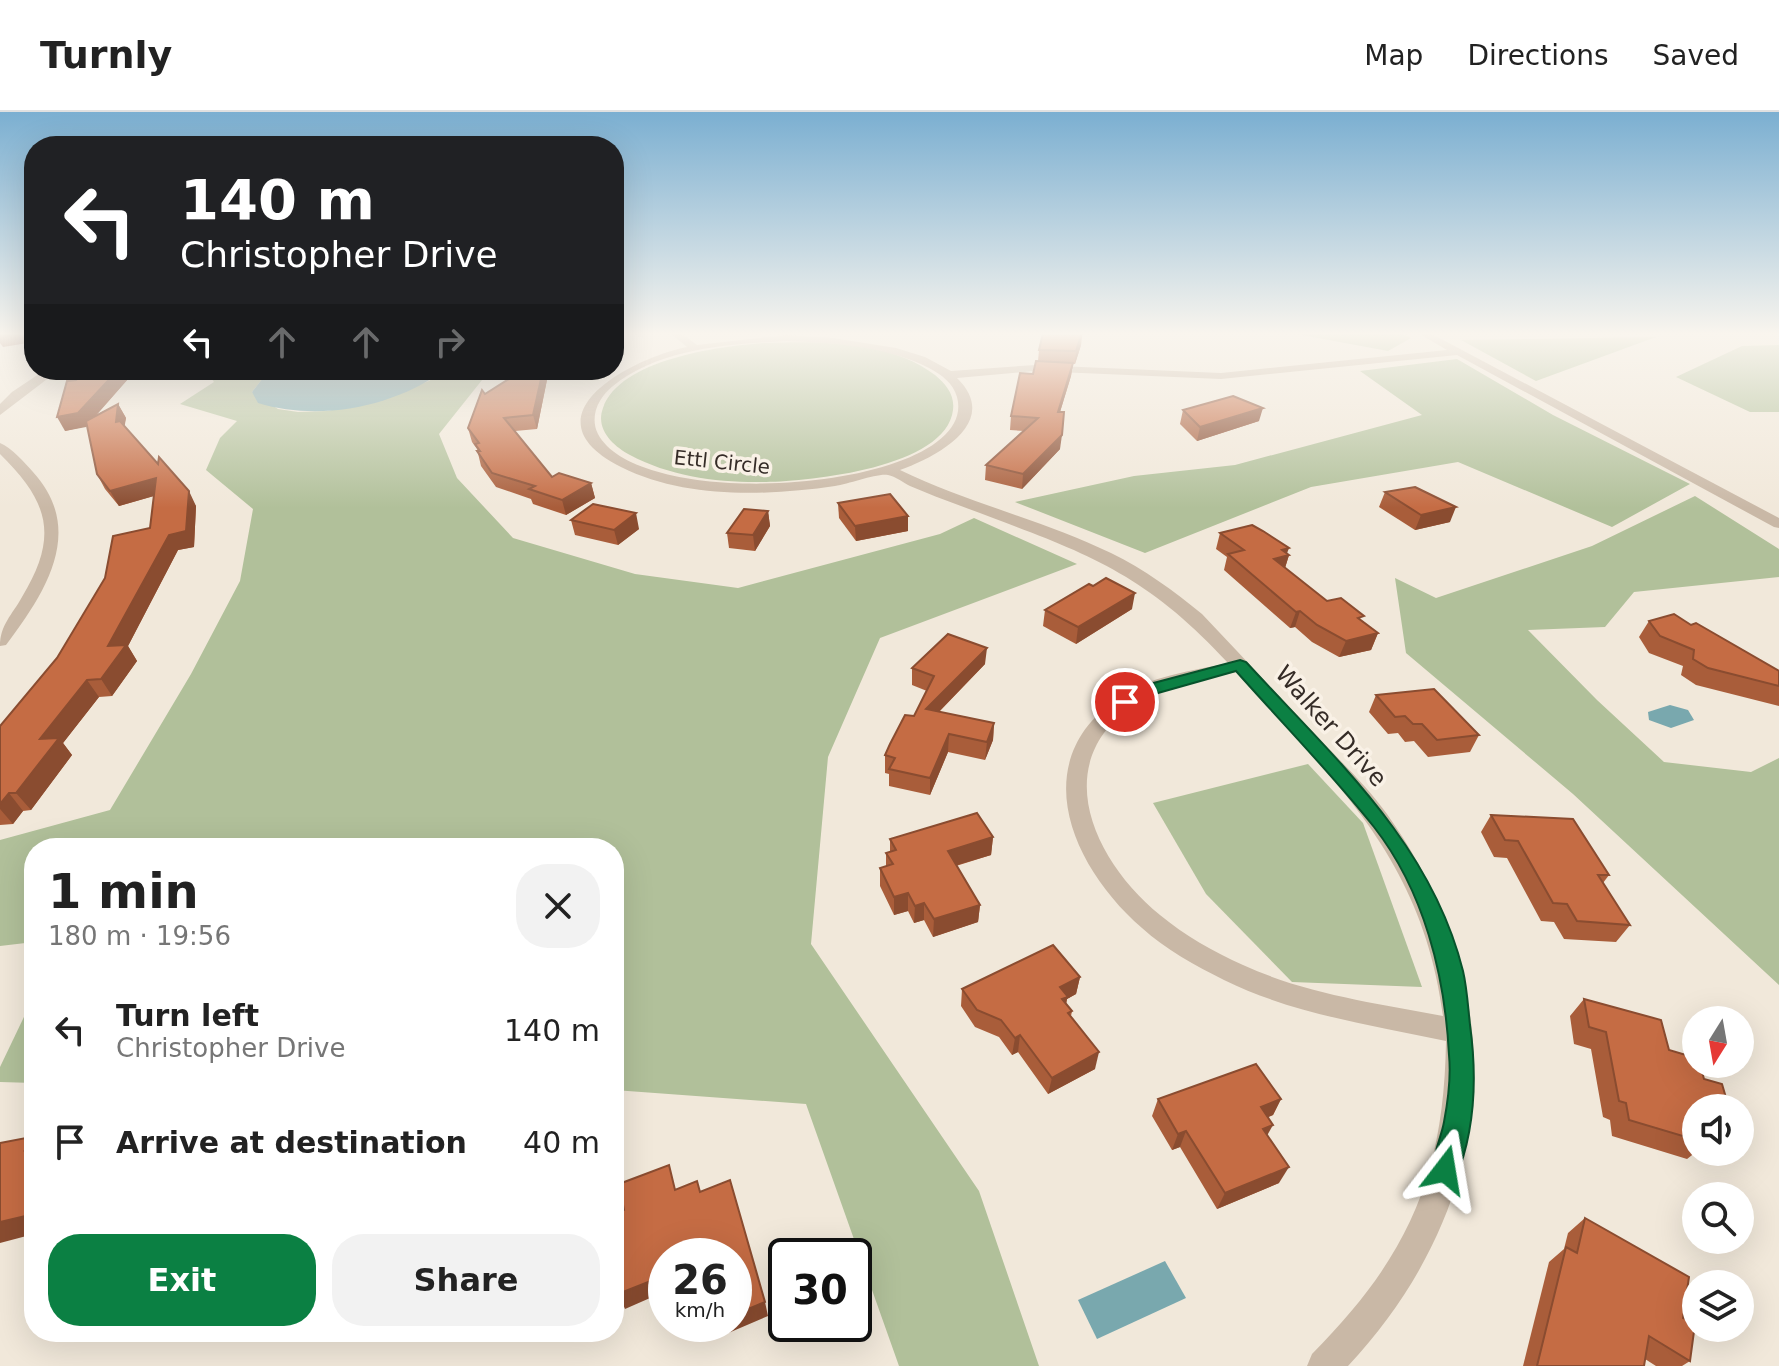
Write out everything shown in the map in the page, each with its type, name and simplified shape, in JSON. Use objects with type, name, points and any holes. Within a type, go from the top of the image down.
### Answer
[{"type":"street","points":[[0,411],[20,392]]},
{"type":"street","name":"Ettl Circle","points":[[603,392],[589,411],[588,423],[599,445],[629,465],[653,474],[733,488],[832,483],[889,470],[938,448],[960,427],[965,416],[962,392]]},
{"type":"street","points":[[1533,392],[1779,524]]},
{"type":"street","points":[[0,447],[36,484],[46,501],[51,520],[51,541],[43,571],[30,599],[0,641]]},
{"type":"street","name":"Walker Drive","points":[[889,470],[938,494],[1068,541],[1138,574],[1196,618],[1363,798],[1410,868],[1434,917],[1451,972],[1461,1032],[1458,1120],[1439,1195],[1408,1262],[1364,1326],[1324,1366]]},
{"type":"street","points":[[1240,665],[1152,689],[1125,702],[1095,730],[1077,764],[1074,792],[1079,820],[1092,852],[1115,886],[1150,921],[1192,951],[1236,973],[1289,993],[1461,1032]]},
{"type":"green space","points":[[199,392],[252,392],[278,409],[327,411],[379,401],[403,392],[473,392],[439,434],[457,478],[513,538],[635,574],[738,588],[940,534],[974,518],[1077,564],[880,638],[828,757],[811,944],[979,1191],[1039,1366],[899,1366],[872,1290],[872,1238],[854,1238],[806,1104],[624,1091],[624,838],[24,838],[24,943],[0,946],[0,840],[110,810],[191,674],[240,581],[253,509],[206,470],[220,438],[237,421],[180,404]]},
{"type":"green space","points":[[613,392],[949,392],[953,405],[945,430],[927,446],[902,458],[843,474],[766,482],[696,477],[646,463],[617,447],[607,436],[601,423],[603,408]]},
{"type":"green space","points":[[1389,392],[1513,392],[1690,484],[1612,527],[1458,462],[1311,487],[1145,553],[1015,502],[1134,476],[1235,465],[1422,415]]},
{"type":"green space","points":[[1707,392],[1779,392],[1779,412],[1750,412]]},
{"type":"green space","points":[[1695,496],[1779,549],[1779,577],[1634,592],[1605,627],[1528,630],[1664,762],[1751,772],[1779,758],[1779,985],[1573,794],[1406,653],[1395,578],[1436,598],[1592,546]]},
{"type":"green space","points":[[1308,764],[1363,823],[1422,987],[1292,982],[1206,894],[1153,803]]},
{"type":"green space","points":[[24,1017],[24,1083],[0,1082],[0,1067]]},
{"type":"water","points":[[252,392],[406,392],[379,402],[331,411],[282,409],[258,403]]},
{"type":"water","points":[[1670,705],[1688,710],[1694,720],[1671,728],[1649,720],[1648,712]]},
{"type":"water","points":[[1165,1261],[1186,1298],[1097,1339],[1078,1300]]},
{"type":"building","points":[[64,392],[98,392],[78,413],[57,417]]},
{"type":"building","points":[[481,392],[485,394],[538,392],[533,415],[504,418],[552,477],[559,473],[591,483],[562,500],[529,489],[535,486],[492,473],[477,451],[480,451],[475,444],[479,443],[468,428]]},
{"type":"building","points":[[1016,392],[1064,392],[1058,412],[1064,412],[1062,435],[1023,474],[986,465],[1038,418],[1011,416]]},
{"type":"building","points":[[1233,396],[1263,408],[1200,427],[1183,410]]},
{"type":"building","points":[[118,404],[116,422],[120,421],[158,464],[159,457],[189,491],[186,531],[169,535],[108,646],[126,645],[101,679],[87,680],[40,739],[59,738],[16,793],[9,793],[0,804],[0,726],[57,658],[105,578],[113,536],[150,528],[156,478],[110,491],[97,474],[86,421]]},
{"type":"building","points":[[1415,487],[1456,507],[1421,515],[1385,492]]},
{"type":"building","points":[[890,494],[908,516],[855,526],[838,503]]},
{"type":"building","points":[[593,504],[636,513],[614,530],[571,520]]},
{"type":"building","points":[[744,509],[768,511],[753,535],[727,533]]},
{"type":"building","points":[[1252,525],[1289,548],[1282,550],[1289,555],[1274,559],[1327,601],[1341,598],[1364,616],[1358,618],[1378,633],[1346,641],[1317,625],[1300,611],[1296,612],[1228,554],[1244,550],[1220,533]]},
{"type":"building","points":[[1106,578],[1135,593],[1078,627],[1045,610],[1089,584],[1093,586]]},
{"type":"building","points":[[1674,614],[1691,625],[1696,623],[1779,671],[1779,686],[1708,668],[1693,659],[1694,650],[1660,636],[1649,621]]},
{"type":"building","points":[[948,634],[987,648],[926,709],[994,723],[987,742],[949,734],[930,778],[889,769],[895,758],[885,755],[890,744],[905,715],[914,716],[934,676],[912,668]]},
{"type":"building","points":[[1434,689],[1479,735],[1437,740],[1422,724],[1413,724],[1405,716],[1395,717],[1376,695]]},
{"type":"building","points":[[977,813],[993,837],[948,851],[980,905],[934,919],[924,903],[915,906],[908,893],[894,897],[880,868],[893,864],[886,853],[896,850],[890,839]]},
{"type":"building","points":[[1491,815],[1573,819],[1609,875],[1598,875],[1630,925],[1577,921],[1567,904],[1553,903],[1518,841],[1505,840]]},
{"type":"building","points":[[1053,945],[1080,977],[1060,987],[1068,997],[1062,999],[1072,1011],[1068,1013],[1099,1052],[1052,1078],[1020,1035],[1015,1038],[1001,1020],[977,1010],[962,989]]},
{"type":"building","points":[[1584,999],[1661,1020],[1669,1050],[1682,1054],[1682,1078],[1704,1078],[1722,1084],[1725,1094],[1682,1094],[1682,1136],[1629,1120],[1626,1103],[1619,1101],[1606,1032],[1589,1027]]},
{"type":"building","points":[[1256,1064],[1281,1099],[1261,1107],[1273,1125],[1263,1129],[1289,1167],[1225,1193],[1186,1131],[1178,1134],[1158,1099]]},
{"type":"building","points":[[24,1138],[24,1216],[0,1222],[0,1143]]},
{"type":"building","points":[[669,1165],[675,1190],[697,1181],[700,1192],[730,1180],[747,1238],[648,1238],[648,1282],[624,1292],[624,1182]]},
{"type":"building","points":[[1585,1218],[1682,1273],[1682,1342],[1693,1342],[1690,1361],[1649,1336],[1644,1366],[1537,1366],[1566,1247],[1577,1253]]},
{"type":"building","points":[[752,1257],[765,1302],[752,1307]]},
{"type":"route","points":[[1125,702],[1152,689],[1240,665],[1363,798],[1382,823],[1410,868],[1434,917],[1451,972],[1462,1057],[1458,1120],[1445,1170]]}]
